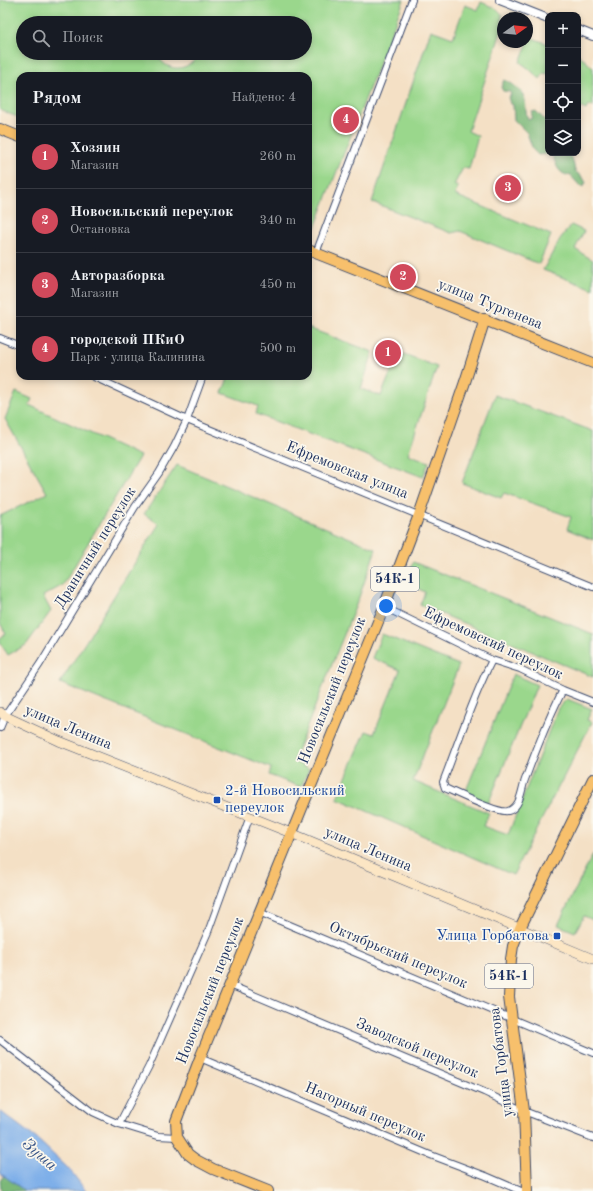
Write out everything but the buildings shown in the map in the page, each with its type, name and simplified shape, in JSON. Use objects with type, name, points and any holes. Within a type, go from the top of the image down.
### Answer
[{"type":"main road","points":[[0,128],[16,135]]},
{"type":"main road","name":"улица Тургенева","points":[[312,251],[593,363]]},
{"type":"main road","name":"Новосильский переулок","points":[[177,1137],[176,1121],[200,1058],[384,608],[419,515],[485,319]]},
{"type":"main road","name":"улица Ленина","points":[[2,714],[59,741],[250,816],[593,959]]},
{"type":"main road","name":"улица Горбатова","points":[[527,1191],[524,1111],[509,997],[510,966],[513,946],[520,928],[593,779]]},
{"type":"main road","points":[[177,1137],[188,1154],[196,1160],[213,1169],[268,1191]]},
{"type":"street","points":[[312,251],[412,0]]},
{"type":"street","points":[[500,0],[518,3],[545,16]]},
{"type":"street","points":[[581,31],[593,36]]},
{"type":"street","points":[[0,338],[16,344]]},
{"type":"street","name":"Ефремовская улица","points":[[101,380],[186,420],[593,587]]},
{"type":"street","name":"Драничный переулок","points":[[0,728],[2,714],[40,664],[135,507],[159,473],[174,447],[201,380]]},
{"type":"street","name":"Ефремовский переулок","points":[[384,608],[492,660],[520,669],[563,690],[593,702]]},
{"type":"street","points":[[492,660],[482,679],[443,782],[445,788],[477,802],[507,812],[513,809],[520,798],[523,785],[552,712],[563,690]]},
{"type":"street","points":[[119,1124],[149,1066],[208,932],[250,816]]},
{"type":"street","name":"Октябрьский переулок","points":[[259,912],[593,1052]]},
{"type":"street","name":"Заводской переулок","points":[[230,985],[484,1092],[524,1111],[593,1138]]},
{"type":"street","points":[[0,1040],[93,1112],[119,1124],[158,1136],[177,1137]]},
{"type":"street","name":"Нагорный переулок","points":[[200,1058],[428,1154],[521,1191]]},
{"type":"green space","points":[[0,0],[404,0],[312,235],[312,72],[16,72],[16,116],[0,110]]},
{"type":"green space","points":[[481,2],[497,9],[500,12],[497,12],[497,44],[468,131],[478,136],[469,169],[463,168],[454,185],[458,187],[455,195],[551,235],[539,264],[460,231],[451,233],[372,202],[431,30],[453,38],[465,5],[478,10]]},
{"type":"green space","points":[[533,38],[545,43],[545,73],[540,79],[520,62],[526,48],[533,48]]},
{"type":"green space","points":[[581,57],[593,68],[593,107],[588,105],[586,110],[581,108]]},
{"type":"green space","points":[[504,80],[520,91],[525,99],[528,119],[531,119],[532,112],[536,111],[545,120],[545,154],[538,155],[533,150],[527,133],[514,120],[513,105],[510,104],[508,97],[511,95],[510,92],[503,91],[501,87]]},
{"type":"green space","points":[[553,156],[570,156],[573,161],[575,171],[584,179],[586,183],[581,187],[571,176],[563,174],[557,167]]},
{"type":"green space","points":[[571,225],[584,231],[575,249],[593,260],[593,289],[543,270],[560,239]]},
{"type":"green space","points":[[312,329],[373,352],[361,389],[381,396],[399,352],[437,367],[408,454],[429,462],[423,477],[256,414],[258,406],[222,393],[227,380],[312,380]]},
{"type":"green space","points":[[16,392],[32,399],[29,405],[140,456],[63,585],[43,596],[51,611],[26,645],[8,655],[0,643],[0,638],[6,634],[0,623],[0,516],[47,493],[5,419]]},
{"type":"green space","points":[[495,395],[593,431],[593,540],[567,529],[571,517],[504,493],[501,498],[462,483]]},
{"type":"green space","points":[[177,465],[376,549],[358,600],[293,761],[309,769],[301,787],[269,775],[271,768],[60,683],[159,524],[144,514]]},
{"type":"green space","points":[[413,562],[593,634],[593,677],[420,605],[425,592],[405,583]]},
{"type":"green space","points":[[382,634],[459,665],[413,781],[489,813],[483,826],[508,835],[558,708],[567,699],[592,709],[587,720],[592,722],[513,875],[337,798],[366,731],[374,734],[400,670],[372,658]]},
{"type":"green space","points":[[513,674],[537,685],[488,804],[465,793]]},
{"type":"green space","points":[[593,854],[593,920],[584,916],[575,932],[558,925]]},
{"type":"green space","points":[[5,1176],[25,1191],[3,1191],[0,1180]]},
{"type":"water","name":"Зуша","points":[[0,1111],[37,1139],[70,1170],[86,1191],[25,1191],[0,1173]]},
{"type":"place","name":"городской ПКиО","points":[[346,120]]},
{"type":"place","name":"Авторазборка","points":[[508,188]]},
{"type":"place","name":"Новосильский переулок","points":[[403,277]]},
{"type":"place","name":"Хозяин","points":[[388,353]]},
{"type":"place","name":"2-й Новосильский переулок","points":[[217,800]]},
{"type":"place","name":"Улица Горбатова","points":[[557,936]]}]
